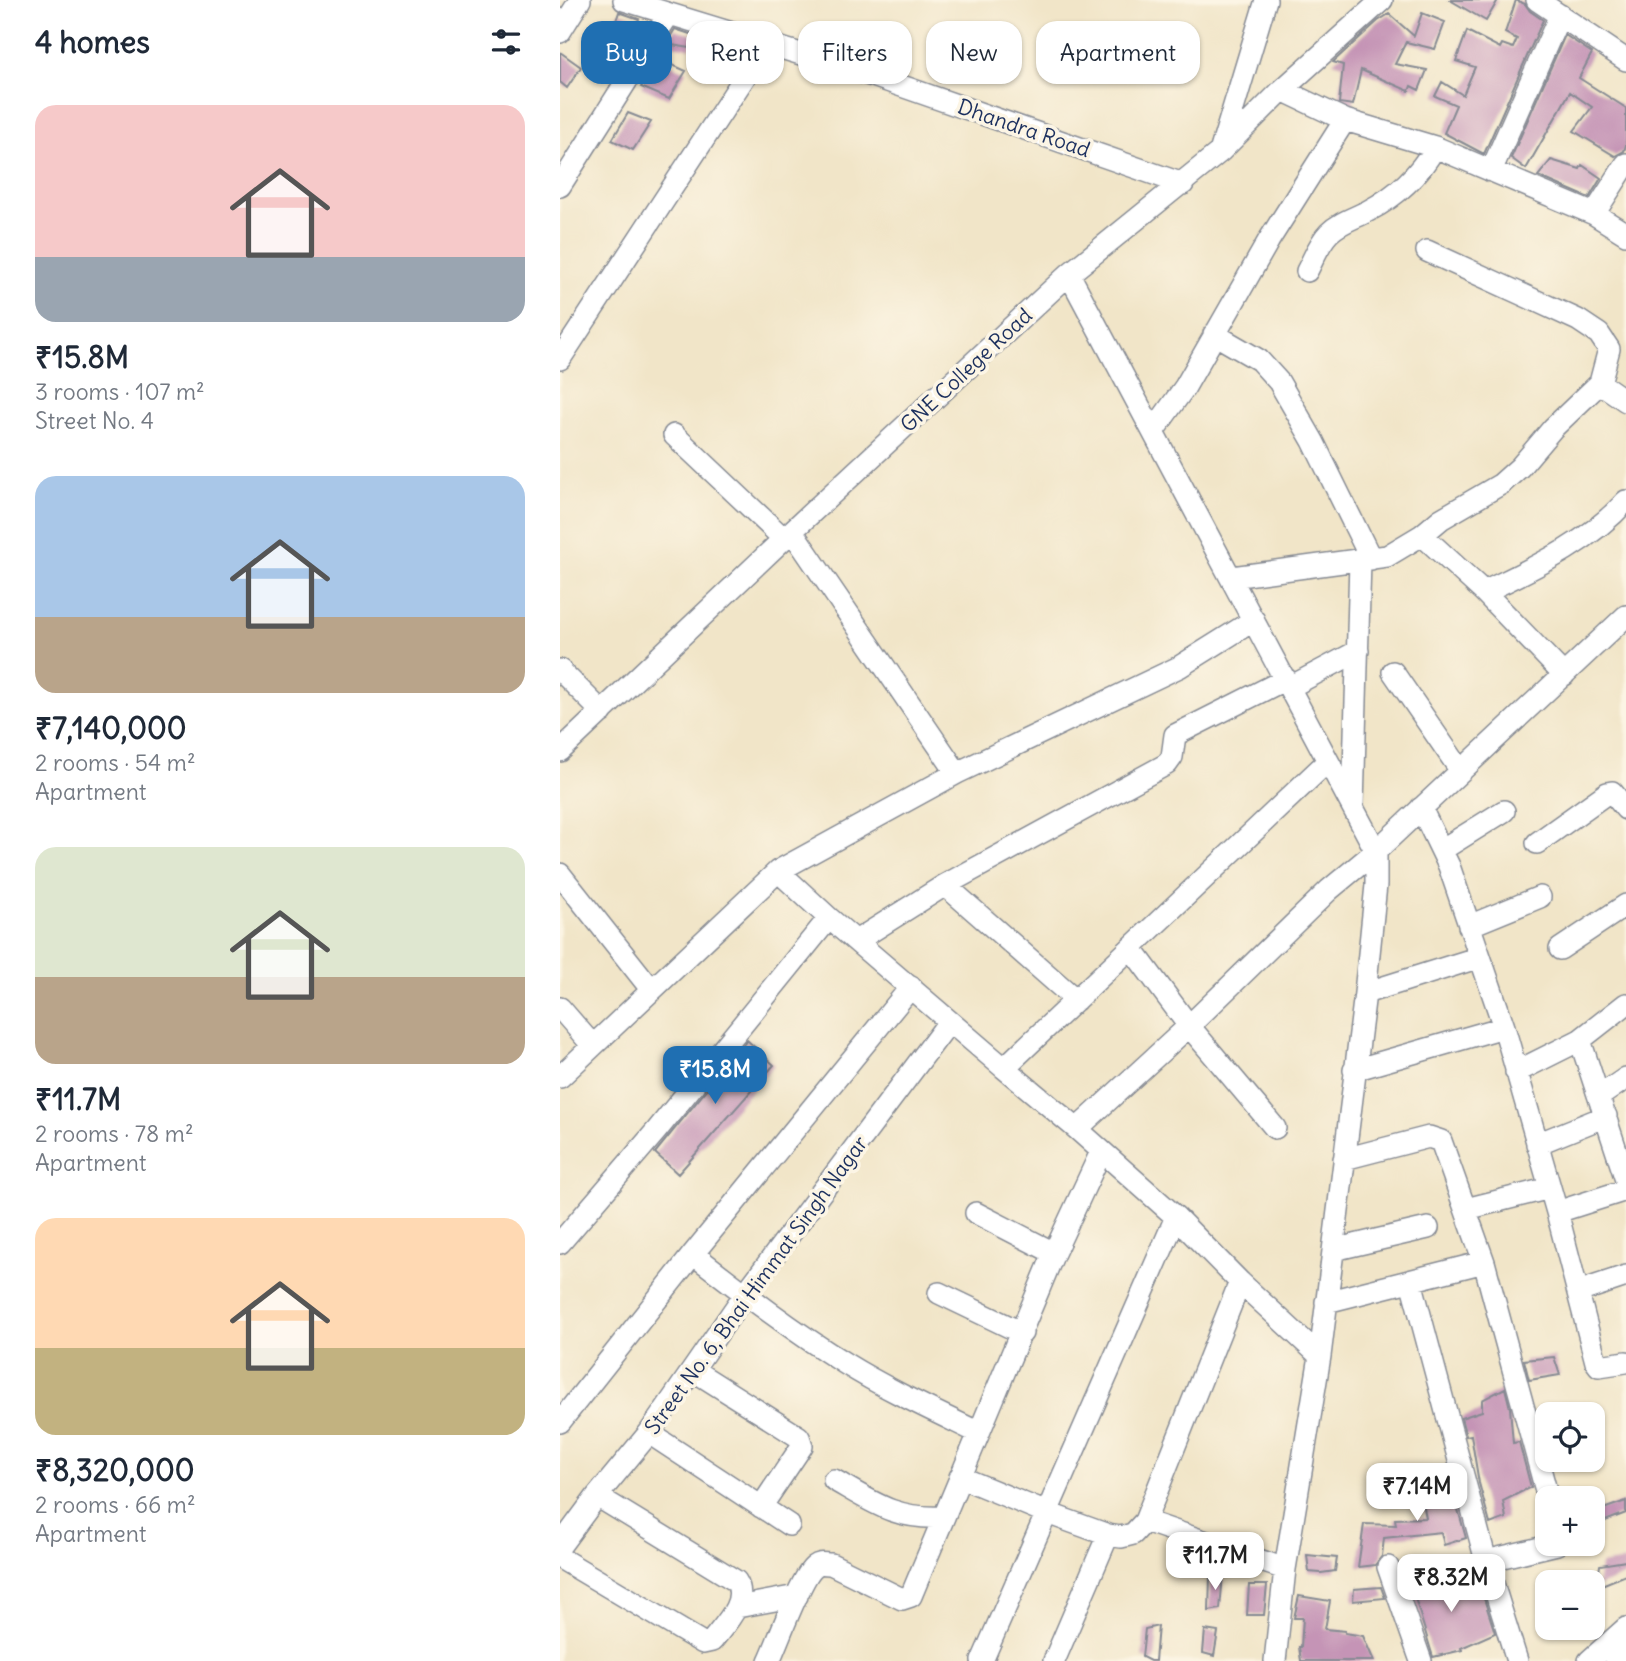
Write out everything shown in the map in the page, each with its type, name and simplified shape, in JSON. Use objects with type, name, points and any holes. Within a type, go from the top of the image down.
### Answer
[{"type":"highway","points":[[1620,1661],[1626,1656]]},
{"type":"street","points":[[560,32],[580,0]]},
{"type":"street","name":"Dhandra Road","points":[[624,0],[693,21]]},
{"type":"street","points":[[1221,151],[1266,0]]},
{"type":"street","name":"GNE College Road","points":[[560,751],[1069,274],[1221,151],[1282,90],[1382,0]]},
{"type":"street","points":[[1537,0],[1626,60]]},
{"type":"street","points":[[560,186],[669,14]]},
{"type":"street","points":[[1491,171],[1560,15]]},
{"type":"street","name":"Dhandra Road","points":[[784,48],[873,76],[1183,184]]},
{"type":"street","points":[[560,359],[740,84]]},
{"type":"street","points":[[1282,90],[1345,120],[1435,147],[1594,214],[1626,234]]},
{"type":"street","points":[[1154,430],[1185,387],[1214,334],[1345,120]]},
{"type":"street","points":[[1307,271],[1329,233],[1400,190],[1418,173],[1435,147]]},
{"type":"street","points":[[1594,214],[1626,164]]},
{"type":"street","points":[[1232,577],[1387,556],[1422,535],[1441,519],[1500,484],[1520,467],[1553,428],[1600,383],[1608,349],[1599,334],[1578,320],[1427,251]]},
{"type":"street","points":[[1069,274],[1376,851],[1376,885],[1365,993],[1320,1356],[1285,1569],[1275,1661]]},
{"type":"street","points":[[1214,334],[1259,360],[1279,383],[1312,441],[1365,560],[1353,806]]},
{"type":"street","points":[[1600,383],[1626,401]]},
{"type":"street","points":[[674,435],[788,535],[957,773]]},
{"type":"street","points":[[1484,592],[1547,562],[1581,540],[1626,501]]},
{"type":"street","points":[[1422,535],[1484,592],[1564,674]]},
{"type":"street","points":[[1077,1129],[1189,1026],[1329,890],[1376,851],[1626,616]]},
{"type":"street","points":[[560,1077],[778,871],[957,773],[1179,667],[1254,620]]},
{"type":"street","points":[[856,941],[945,885],[1167,764],[1172,757],[1175,735],[1359,651]]},
{"type":"street","points":[[560,670],[603,712]]},
{"type":"street","points":[[1393,672],[1461,771]]},
{"type":"street","points":[[1003,1068],[1328,761]]},
{"type":"street","points":[[1537,843],[1607,793],[1616,794],[1626,809]]},
{"type":"street","points":[[1421,808],[1443,849],[1504,1027],[1557,1212],[1596,1362],[1599,1366],[1626,1362]]},
{"type":"street","points":[[1443,849],[1504,811]]},
{"type":"street","points":[[778,871],[1176,1217],[1240,1282],[1320,1356]]},
{"type":"street","points":[[560,874],[651,989]]},
{"type":"street","points":[[945,885],[1076,1000]]},
{"type":"street","points":[[1469,926],[1540,897]]},
{"type":"street","points":[[1560,949],[1626,905]]},
{"type":"street","points":[[560,1243],[657,1130],[829,918]]},
{"type":"street","points":[[1131,948],[1189,1026],[1275,1128]]},
{"type":"street","points":[[1365,993],[1480,957]]},
{"type":"street","points":[[560,1422],[911,987]]},
{"type":"street","points":[[1516,1072],[1580,1040],[1626,1004]]},
{"type":"street","points":[[560,1008],[593,1046]]},
{"type":"street","name":"Street No. 6, Bhai Himmat Singh Nagar","points":[[560,1546],[649,1433],[745,1294],[949,1022]]},
{"type":"street","points":[[1354,1070],[1504,1027]]},
{"type":"street","points":[[1580,1040],[1604,1106],[1626,1180]]},
{"type":"street","points":[[1537,1144],[1604,1106],[1626,1078]]},
{"type":"street","points":[[1344,1159],[1429,1137],[1441,1141],[1484,1262],[1545,1486]]},
{"type":"street","points":[[769,1661],[797,1596],[812,1568],[818,1563],[831,1564],[902,1599],[911,1596],[1054,1253],[1101,1152]]},
{"type":"street","points":[[1466,1209],[1550,1188]]},
{"type":"street","points":[[1557,1212],[1626,1191]]},
{"type":"street","points":[[976,1213],[1054,1253]]},
{"type":"street","points":[[982,1661],[1176,1217]]},
{"type":"street","points":[[1333,1250],[1428,1228]]},
{"type":"street","points":[[693,1254],[844,1363],[910,1400],[979,1433]]},
{"type":"street","points":[[1326,1302],[1484,1262]]},
{"type":"street","points":[[1578,1292],[1626,1276]]},
{"type":"street","points":[[1411,1281],[1486,1561],[1517,1661]]},
{"type":"street","points":[[960,1477],[1108,1535],[1121,1537],[1133,1534],[1145,1521],[1240,1282]]},
{"type":"street","points":[[939,1293],[1022,1333]]},
{"type":"street","points":[[693,1370],[802,1441],[803,1446],[761,1507]]},
{"type":"street","points":[[649,1433],[789,1525]]},
{"type":"street","points":[[834,1480],[889,1510],[907,1516],[944,1517]]},
{"type":"street","points":[[560,1558],[703,1643],[712,1641],[737,1607],[740,1591],[736,1581],[597,1496]]},
{"type":"street","points":[[1145,1521],[1285,1569]]},
{"type":"street","points":[[1054,1661],[1108,1535]]},
{"type":"street","points":[[1486,1561],[1535,1549]]},
{"type":"street","points":[[1388,1567],[1421,1661]]},
{"type":"street","points":[[737,1607],[797,1596]]},
{"type":"street","points":[[1589,1661],[1626,1628]]},
{"type":"building","points":[[1450,0],[1498,0],[1486,21]]},
{"type":"building","points":[[1516,0],[1525,4],[1543,20],[1484,154],[1444,133],[1456,105],[1435,96],[1442,82],[1463,95],[1475,67],[1456,61],[1467,31],[1500,48],[1502,44],[1513,48],[1517,39],[1505,33]]},
{"type":"building","points":[[619,12],[639,19],[638,21],[616,21]]},
{"type":"building","points":[[1422,13],[1445,22],[1435,49],[1406,42],[1395,64],[1427,70],[1419,90],[1411,86],[1409,91],[1361,70],[1353,105],[1339,103],[1343,65],[1333,62],[1389,14],[1414,36]]},
{"type":"building","points":[[675,29],[686,33],[686,47],[672,45]]},
{"type":"building","points":[[1565,35],[1592,53],[1579,78],[1626,108],[1626,145],[1624,151],[1615,156],[1574,131],[1592,107],[1570,92],[1526,169],[1511,158]]},
{"type":"building","points":[[560,52],[581,67],[567,88],[560,82]]},
{"type":"building","points":[[672,65],[686,71],[669,99],[641,87],[643,84],[672,84]]},
{"type":"building","points":[[628,113],[651,122],[633,150],[612,140]]},
{"type":"building","points":[[1551,160],[1580,169],[1582,165],[1601,178],[1589,198],[1538,176]]},
{"type":"building","points":[[747,1040],[774,1065],[678,1174],[655,1153]]},
{"type":"building","points":[[1554,1357],[1560,1375],[1529,1380],[1524,1360]]},
{"type":"building","points":[[1505,1388],[1513,1443],[1519,1442],[1531,1487],[1503,1501],[1506,1518],[1490,1524],[1479,1483],[1471,1435],[1466,1436],[1461,1418],[1482,1411],[1482,1400]]},
{"type":"building","points":[[1450,1481],[1466,1538],[1444,1545],[1441,1532],[1384,1538],[1382,1556],[1375,1565],[1358,1567],[1364,1524],[1396,1525],[1395,1519],[1426,1518],[1419,1482]]},
{"type":"building","points":[[1626,1501],[1626,1513],[1605,1521],[1605,1508]]},
{"type":"building","points":[[1307,1555],[1337,1558],[1335,1571],[1309,1572]]},
{"type":"building","points":[[1626,1561],[1626,1575],[1605,1584],[1605,1570],[1599,1570],[1600,1565]]},
{"type":"building","points":[[1441,1571],[1448,1590],[1478,1580],[1495,1633],[1461,1648],[1462,1650],[1433,1657],[1408,1583]]},
{"type":"building","points":[[1223,1574],[1220,1609],[1209,1611],[1210,1575]]},
{"type":"building","points":[[1249,1585],[1267,1585],[1264,1615],[1247,1615]]},
{"type":"building","points":[[1381,1587],[1385,1598],[1353,1601],[1354,1589]]},
{"type":"building","points":[[1299,1596],[1330,1601],[1325,1629],[1363,1636],[1374,1661],[1301,1661],[1299,1647],[1303,1618],[1294,1618]]},
{"type":"building","points":[[1158,1626],[1155,1661],[1150,1661],[1142,1657],[1145,1629]]},
{"type":"building","points":[[1205,1630],[1218,1632],[1214,1656],[1203,1653]]}]
